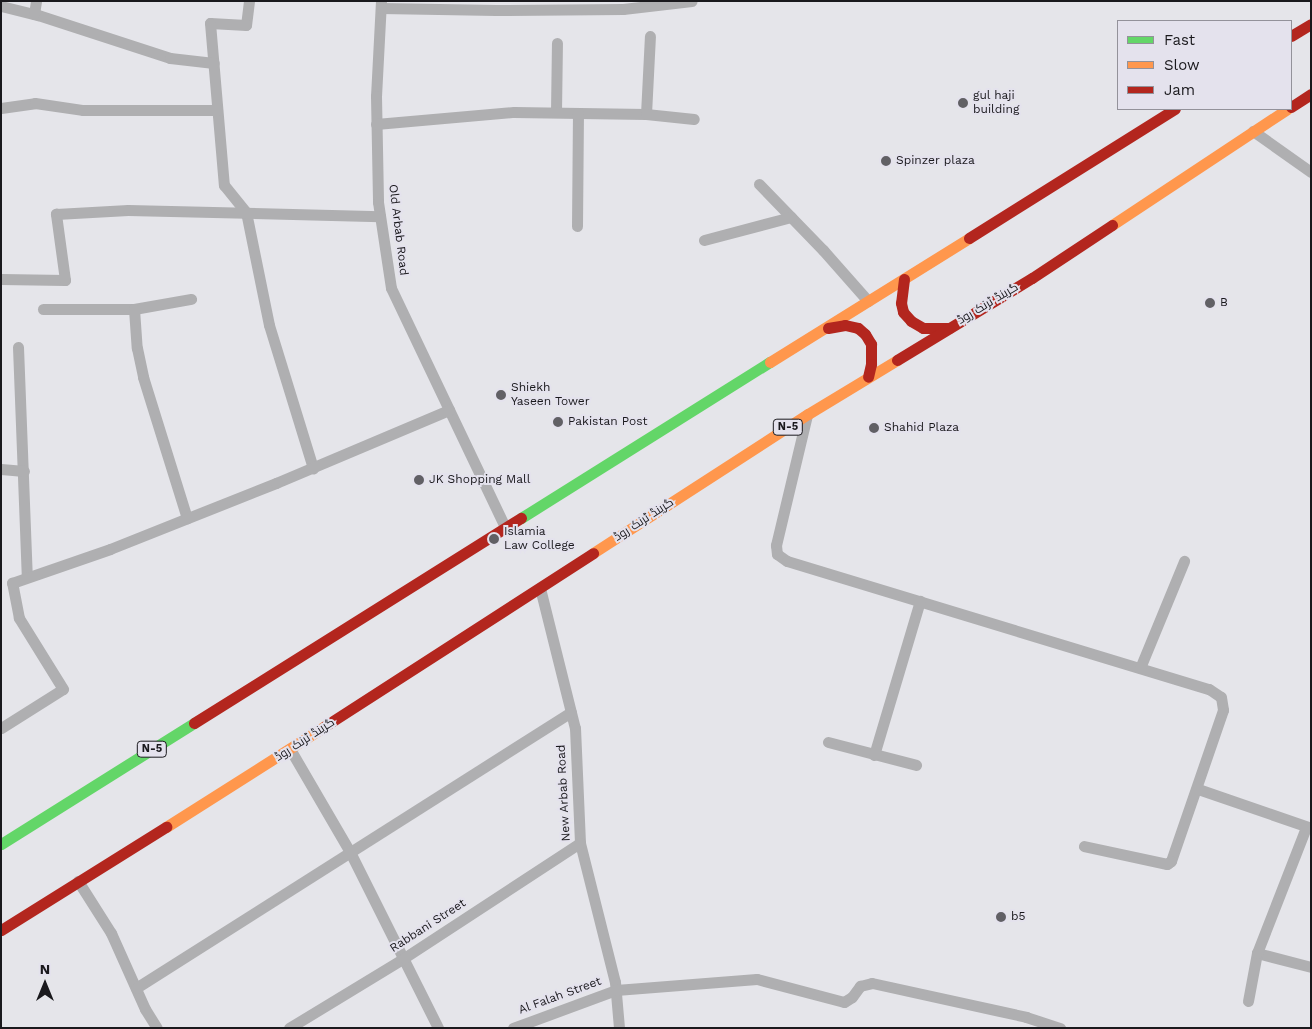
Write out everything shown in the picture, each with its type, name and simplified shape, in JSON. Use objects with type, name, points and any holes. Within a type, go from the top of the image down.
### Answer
[{"type":"highway","points":[[1292,35],[1311,24]]},
{"type":"highway","points":[[1292,106],[1311,94]]},
{"type":"highway","name":"N-5","points":[[1,844],[1173,110]]},
{"type":"highway","name":"گرینڈ ٹرنک روڈ","points":[[1,930],[290,749],[808,414],[1032,278],[1285,110]]},
{"type":"highway","points":[[904,279],[901,303],[903,312],[911,322],[923,328],[949,328]]},
{"type":"highway","points":[[825,328],[845,325],[858,328],[865,334],[871,349],[868,377]]},
{"type":"street","points":[[34,14],[36,1]]},
{"type":"street","points":[[249,1],[246,25],[210,23],[224,186],[246,212],[269,325],[313,468]]},
{"type":"street","points":[[381,5],[496,10],[623,9],[692,1]]},
{"type":"street","name":"Old Arbab Road","points":[[381,5],[376,124],[380,216],[391,288],[505,527]]},
{"type":"street","points":[[1,6],[34,14],[170,58],[214,63]]},
{"type":"street","points":[[646,114],[650,36]]},
{"type":"street","points":[[556,112],[557,43]]},
{"type":"street","points":[[1,108],[35,102],[83,110],[218,110]]},
{"type":"street","points":[[376,124],[514,112],[646,114],[694,119]]},
{"type":"street","points":[[577,226],[578,113]]},
{"type":"street","points":[[1252,131],[1311,172]]},
{"type":"street","points":[[759,184],[868,301]]},
{"type":"street","points":[[1,279],[65,280],[56,214],[128,210],[380,216]]},
{"type":"street","points":[[704,240],[791,217]]},
{"type":"street","points":[[43,309],[134,309],[191,299]]},
{"type":"street","points":[[134,309],[137,348],[143,377],[187,518]]},
{"type":"street","points":[[18,346],[27,577]]},
{"type":"street","points":[[1,728],[64,689],[19,618],[12,583],[110,549],[313,468],[449,410]]},
{"type":"street","points":[[808,414],[776,545],[777,554],[787,561],[1209,689],[1221,696],[1223,710],[1198,789],[1169,863],[1084,846]]},
{"type":"street","points":[[1,469],[24,471]]},
{"type":"street","points":[[1140,668],[1184,560]]},
{"type":"street","name":"New Arbab Road","points":[[540,588],[575,728],[580,843],[616,990],[619,1028]]},
{"type":"street","points":[[874,755],[920,602]]},
{"type":"street","points":[[136,988],[571,712]]},
{"type":"street","points":[[828,742],[916,765]]},
{"type":"street","points":[[290,749],[350,852],[438,1028]]},
{"type":"street","points":[[1198,789],[1308,828],[1258,953],[1248,1001]]},
{"type":"street","name":"Rabbani Street","points":[[289,1028],[404,958],[580,843]]},
{"type":"street","points":[[78,882],[111,933],[157,1028]]},
{"type":"street","points":[[1258,953],[1311,967]]},
{"type":"street","name":"Al Falah Street","points":[[513,1028],[616,990],[757,979],[844,1002],[852,997],[860,986],[872,983],[1026,1017],[1060,1028]]},
{"type":"traffic: fast","points":[[521,518],[770,362]]},
{"type":"traffic: fast","points":[[1,844],[194,723]]},
{"type":"traffic: slow","points":[[1112,225],[1285,110]]},
{"type":"traffic: slow","points":[[770,362],[969,238]]},
{"type":"traffic: slow","points":[[593,553],[808,414],[897,360]]},
{"type":"traffic: slow","points":[[166,827],[325,726]]},
{"type":"traffic: jam","points":[[1292,35],[1311,24]]},
{"type":"traffic: jam","points":[[1292,106],[1311,94]]},
{"type":"traffic: jam","points":[[969,238],[1173,110]]},
{"type":"traffic: jam","points":[[897,360],[1032,278],[1112,225]]},
{"type":"traffic: jam","points":[[904,279],[901,303],[903,312],[911,321],[923,328],[949,328]]},
{"type":"traffic: jam","points":[[828,328],[845,325],[858,328],[865,334],[871,344],[871,364],[868,377]]},
{"type":"traffic: jam","points":[[194,723],[521,518]]},
{"type":"traffic: jam","points":[[325,726],[593,553]]},
{"type":"traffic: jam","points":[[1,930],[166,827]]},
{"type":"place","name":"gul haji building","points":[[963,103]]},
{"type":"place","name":"Spinzer plaza","points":[[886,161]]},
{"type":"place","name":"B","points":[[1210,303]]},
{"type":"place","name":"Shiekh Yaseen Tower","points":[[501,395]]},
{"type":"place","name":"Pakistan Post","points":[[558,422]]},
{"type":"place","name":"Shahid Plaza","points":[[874,428]]},
{"type":"place","name":"JK Shopping Mall","points":[[419,480]]},
{"type":"place","name":"Islamia Law College","points":[[494,539]]},
{"type":"place","name":"b5","points":[[1001,917]]}]
